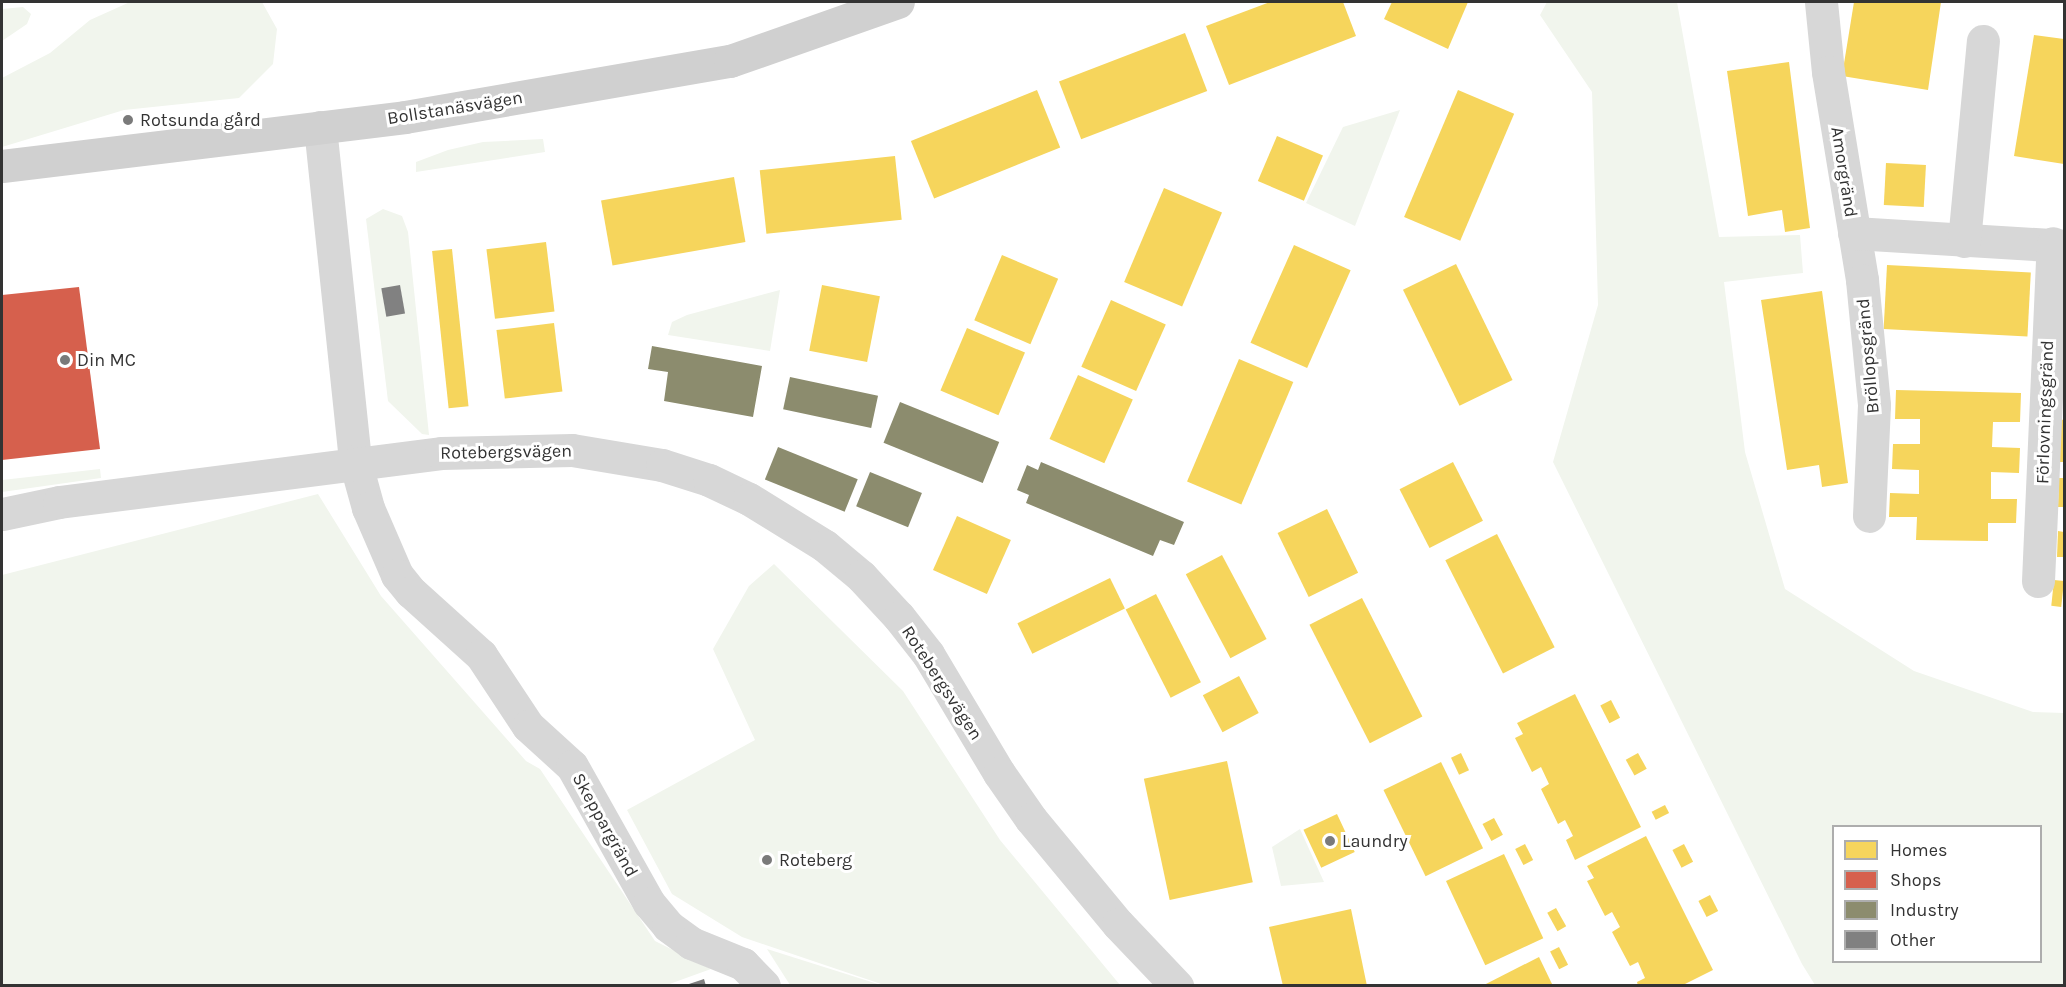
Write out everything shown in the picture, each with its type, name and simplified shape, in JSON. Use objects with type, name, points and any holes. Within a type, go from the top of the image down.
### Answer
[{"type":"street","name":"Bollstanäsvägen","points":[[2,166],[405,117],[730,61],[898,2]]},
{"type":"street","name":"Amorgränd","points":[[1821,2],[1828,72],[1854,233],[2059,245]]},
{"type":"street","points":[[1964,241],[1983,41]]},
{"type":"street","points":[[320,127],[355,461]]},
{"type":"street","name":"Bröllopsgränd","points":[[1854,233],[1874,405],[1869,516]]},
{"type":"street","name":"Förlovningsgränd","points":[[2038,581],[2059,245]]},
{"type":"street","name":"Rotebergsvägen","points":[[2,514],[59,502],[355,461],[532,449],[623,456],[709,480],[784,520],[861,576],[899,617],[928,654],[999,773],[1031,819],[1111,917],[1177,986]]},
{"type":"street","name":"Skeppargränd","points":[[355,461],[368,508],[398,575],[411,592],[481,655],[528,726],[572,766],[649,903],[668,926],[691,943],[743,964],[764,986]]},
{"type":"shaded area","points":[[130,2],[262,2],[277,29],[273,64],[239,98],[124,110],[2,147],[2,78],[50,53],[90,20]]},
{"type":"shaded area","points":[[1547,2],[1677,2],[1719,237],[1800,235],[1803,273],[1724,282],[1745,452],[1785,589],[1914,671],[2033,712],[2064,713],[2064,985],[1815,985],[1802,964],[1553,462],[1598,305],[1592,92],[1540,15]]},
{"type":"shaded area","points":[[23,7],[31,14],[27,24],[2,41],[2,9]]},
{"type":"shaded area","points":[[1400,110],[1355,226],[1306,203],[1343,127]]},
{"type":"shaded area","points":[[543,139],[545,152],[416,172],[416,162],[448,150],[483,142]]},
{"type":"shaded area","points":[[383,209],[402,216],[408,232],[429,435],[422,434],[388,401],[366,219]]},
{"type":"shaded area","points":[[780,290],[770,351],[668,335],[672,322],[687,315]]},
{"type":"shaded area","points":[[100,469],[101,478],[2,492],[2,480]]},
{"type":"shaded area","points":[[318,494],[381,596],[526,761],[540,769],[655,941],[711,969],[664,986],[2,986],[2,575]]},
{"type":"shaded area","points":[[774,564],[903,691],[1000,840],[1120,985],[884,985],[742,937],[672,894],[627,810],[755,740],[713,649],[749,586]]},
{"type":"shaded area","points":[[1300,829],[1324,882],[1281,886],[1272,847]]},
{"type":"shaded area","points":[[767,949],[881,985],[790,985]]},
{"type":"building: Homes","points":[[1270,2],[1343,2],[1356,36],[1229,85],[1206,26]]},
{"type":"building: Homes","points":[[1392,2],[1468,2],[1448,49],[1384,19]]},
{"type":"building: Homes","points":[[1854,2],[1941,2],[1928,90],[1842,76]]},
{"type":"building: Homes","points":[[1185,33],[1207,91],[1081,139],[1059,81]]},
{"type":"building: Homes","points":[[2034,35],[2064,39],[2064,164],[2014,156]]},
{"type":"building: Homes","points":[[1789,62],[1810,228],[1785,232],[1782,210],[1748,216],[1727,71]]},
{"type":"building: Homes","points":[[1037,90],[1060,147],[934,198],[911,141]]},
{"type":"building: Homes","points":[[1458,90],[1514,114],[1460,241],[1404,217]]},
{"type":"building: Homes","points":[[1277,136],[1323,156],[1304,201],[1258,181]]},
{"type":"building: Homes","points":[[895,156],[902,220],[766,234],[760,170]]},
{"type":"building: Homes","points":[[1886,163],[1926,165],[1924,207],[1884,205]]},
{"type":"building: Homes","points":[[734,177],[745,242],[613,265],[601,200]]},
{"type":"building: Homes","points":[[1164,188],[1222,213],[1182,307],[1124,282]]},
{"type":"building: Homes","points":[[546,242],[555,311],[495,319],[486,249]]},
{"type":"building: Homes","points":[[1294,245],[1351,270],[1307,368],[1250,343]]},
{"type":"building: Homes","points":[[452,249],[469,406],[449,408],[432,251]]},
{"type":"building: Homes","points":[[1002,255],[1058,279],[1030,344],[974,320]]},
{"type":"building: Homes","points":[[1456,264],[1513,380],[1460,406],[1403,290]]},
{"type":"building: Homes","points":[[1887,265],[2031,273],[2027,336],[1884,329]]},
{"type":"building: Homes","points":[[822,285],[880,296],[867,362],[809,351]]},
{"type":"building: Homes","points":[[1822,291],[1848,483],[1822,487],[1819,465],[1787,470],[1761,300]]},
{"type":"building: Homes","points":[[1111,300],[1166,324],[1136,391],[1081,367]]},
{"type":"building: Homes","points":[[554,323],[562,391],[505,399],[496,330]]},
{"type":"building: Homes","points":[[967,328],[1025,353],[998,415],[940,391]]},
{"type":"building: Homes","points":[[1239,359],[1293,382],[1241,504],[1187,481]]},
{"type":"building: Homes","points":[[1078,375],[1133,399],[1104,463],[1050,439]]},
{"type":"building: Homes","points":[[1896,390],[2021,393],[2020,422],[1993,422],[1992,447],[2020,448],[2019,473],[1991,472],[1991,499],[2017,499],[2016,523],[1988,523],[1988,541],[1916,540],[1917,517],[1889,517],[1890,493],[1919,494],[1919,470],[1892,469],[1893,444],[1920,444],[1920,419],[1895,419]]},
{"type":"building: Homes","points":[[2058,419],[2064,420],[2064,462],[2056,462]]},
{"type":"building: Homes","points":[[1453,462],[1483,521],[1430,548],[1400,489]]},
{"type":"building: Homes","points":[[2059,478],[2064,478],[2064,507],[2058,507]]},
{"type":"building: Homes","points":[[1327,509],[1358,573],[1309,597],[1278,533]]},
{"type":"building: Homes","points":[[957,516],[1011,540],[987,594],[933,570]]},
{"type":"building: Homes","points":[[2058,531],[2064,532],[2064,557],[2057,557]]},
{"type":"building: Homes","points":[[1497,534],[1555,647],[1503,673],[1445,560]]},
{"type":"building: Homes","points":[[1222,555],[1267,639],[1230,658],[1186,574]]},
{"type":"building: Homes","points":[[1110,578],[1125,609],[1032,654],[1017,623]]},
{"type":"building: Homes","points":[[2054,580],[2064,581],[2061,607],[2051,606]]},
{"type":"building: Homes","points":[[1156,594],[1201,682],[1171,698],[1126,609]]},
{"type":"building: Homes","points":[[1362,598],[1422,717],[1370,743],[1309,625]]},
{"type":"building: Homes","points":[[1239,676],[1259,713],[1223,732],[1203,695]]},
{"type":"building: Homes","points":[[1575,694],[1641,827],[1575,860],[1566,840],[1573,836],[1565,820],[1558,824],[1541,789],[1549,784],[1541,767],[1532,772],[1515,738],[1523,734],[1517,723]]},
{"type":"building: Homes","points":[[1611,700],[1620,718],[1609,723],[1600,705]]},
{"type":"building: Homes","points":[[1461,753],[1469,770],[1459,775],[1451,758]]},
{"type":"building: Homes","points":[[1638,753],[1647,769],[1634,776],[1626,760]]},
{"type":"building: Homes","points":[[1227,761],[1253,882],[1170,900],[1144,779]]},
{"type":"building: Homes","points":[[1441,762],[1483,848],[1426,876],[1383,790]]},
{"type":"building: Homes","points":[[1665,805],[1669,813],[1656,820],[1652,812]]},
{"type":"building: Homes","name":"Laundry","points":[[1337,814],[1355,852],[1321,868],[1303,830]]},
{"type":"building: Homes","points":[[1494,818],[1503,835],[1491,841],[1483,824]]},
{"type":"building: Homes","points":[[1646,836],[1713,970],[1681,986],[1638,986],[1637,982],[1645,978],[1638,962],[1630,966],[1612,932],[1620,927],[1612,912],[1605,916],[1587,881],[1594,878],[1587,866]]},
{"type":"building: Homes","points":[[1525,844],[1533,860],[1523,865],[1515,849]]},
{"type":"building: Homes","points":[[1684,844],[1693,862],[1681,868],[1672,850]]},
{"type":"building: Homes","points":[[1504,854],[1543,938],[1485,965],[1446,881]]},
{"type":"building: Homes","points":[[1710,895],[1718,911],[1707,917],[1698,901]]},
{"type":"building: Homes","points":[[1556,908],[1566,926],[1557,931],[1547,913]]},
{"type":"building: Homes","points":[[1351,909],[1367,986],[1283,986],[1269,927]]},
{"type":"building: Homes","points":[[1559,947],[1568,965],[1559,969],[1550,952]]},
{"type":"building: Homes","points":[[1539,957],[1553,986],[1482,986]]},
{"type":"building: Shops","points":[[79,287],[100,449],[2,460],[2,295]]},
{"type":"building: Industry","points":[[652,346],[762,366],[753,417],[664,401],[668,372],[648,369]]},
{"type":"building: Industry","points":[[790,377],[878,396],[871,428],[783,409]]},
{"type":"building: Industry","points":[[900,402],[999,442],[983,483],[884,443]]},
{"type":"building: Industry","points":[[778,447],[858,479],[845,512],[765,479]]},
{"type":"building: Industry","points":[[1041,462],[1184,522],[1174,545],[1160,540],[1153,556],[1026,503],[1029,495],[1017,490],[1027,465],[1038,470]]},
{"type":"building: Industry","points":[[870,472],[922,493],[908,527],[856,506]]},
{"type":"building: Other","points":[[400,285],[405,314],[386,317],[381,288]]},
{"type":"building: Other","points":[[704,979],[706,986],[686,986],[686,985]]},
{"type":"place","name":"Rotsunda gård","points":[[128,120]]},
{"type":"place","name":"Din MC","points":[[65,360]]},
{"type":"place","name":"Laundry","points":[[1330,841]]},
{"type":"place","name":"Roteberg","points":[[767,860]]}]
